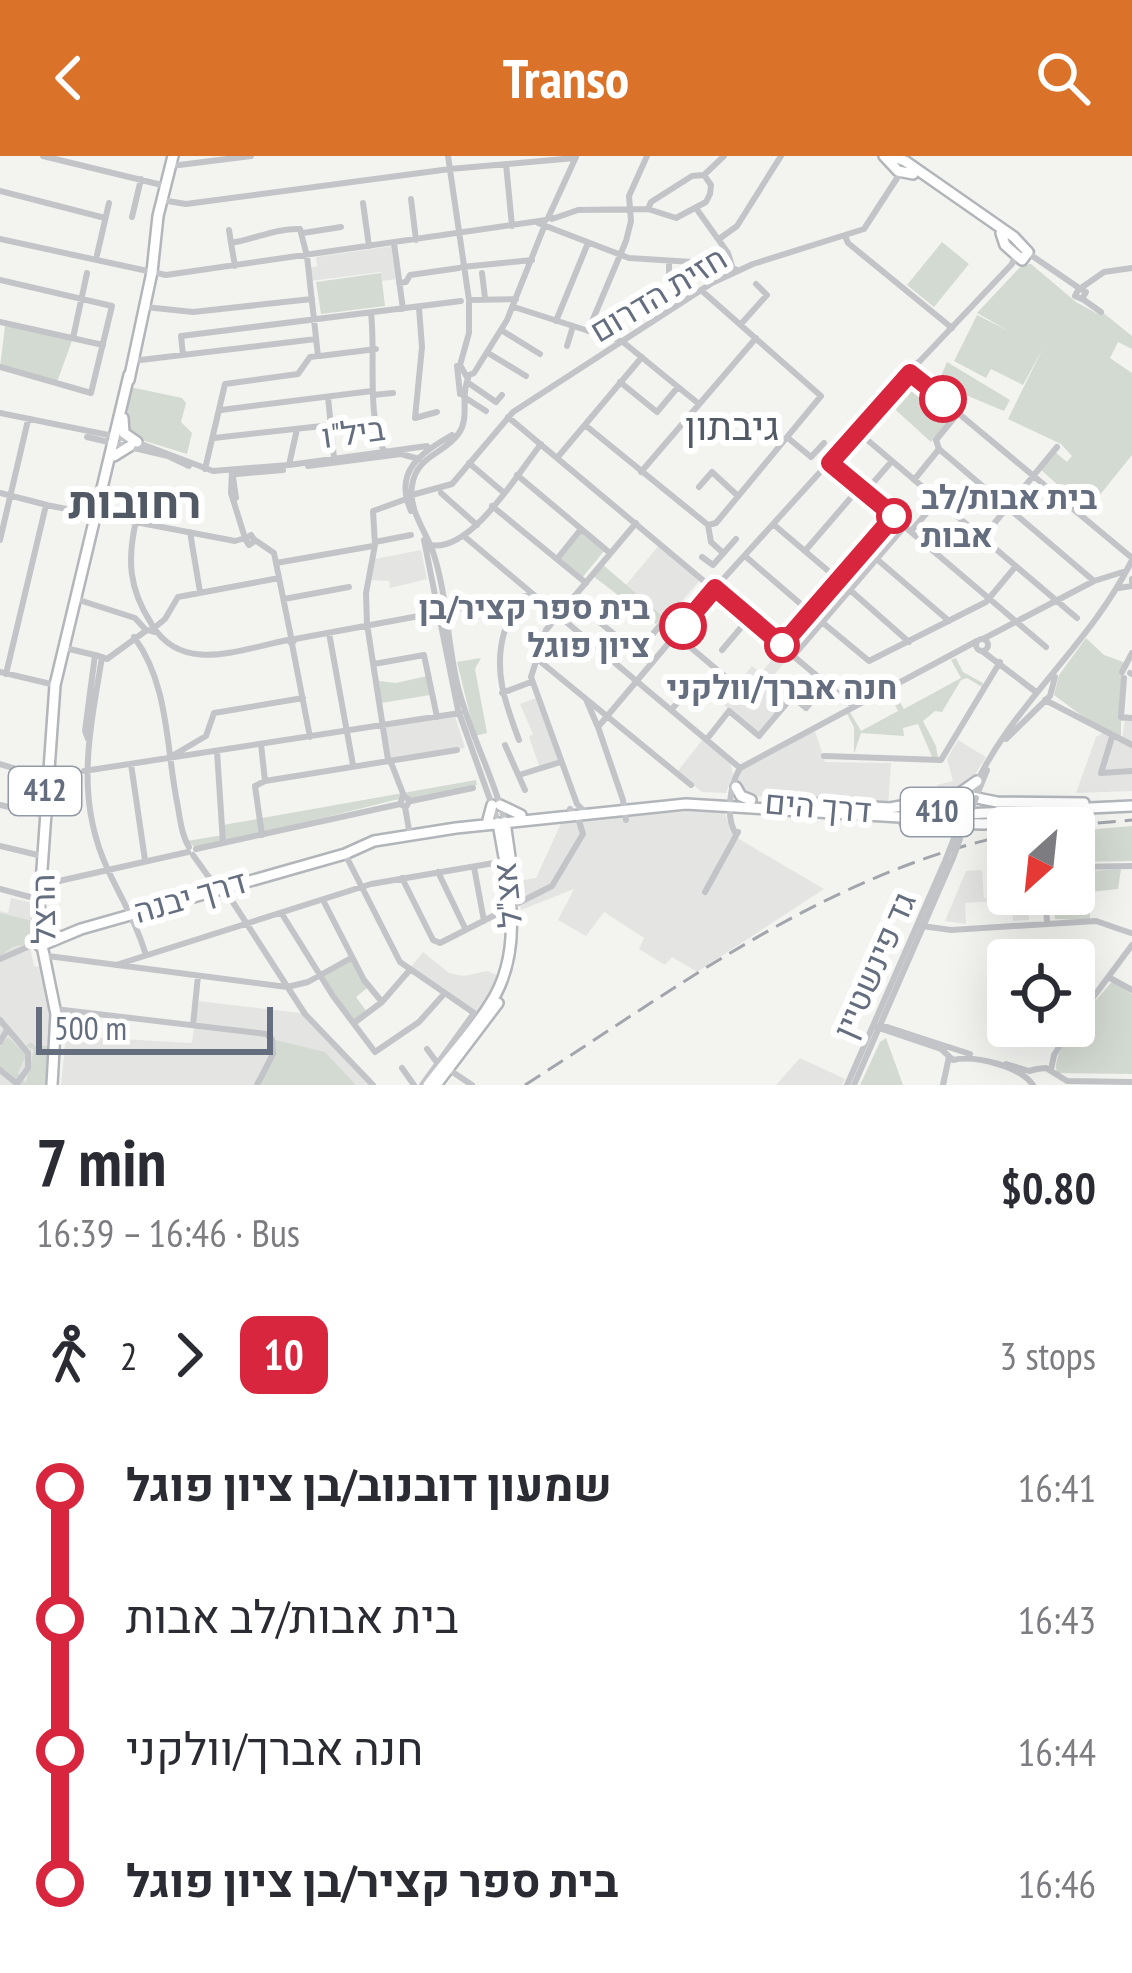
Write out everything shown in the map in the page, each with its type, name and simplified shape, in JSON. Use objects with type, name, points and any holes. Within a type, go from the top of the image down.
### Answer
[{"type":"main road","name":"הרצל","points":[[42,899],[46,775],[57,685],[96,516],[121,441],[129,374],[172,161]]},
{"type":"main road","points":[[897,166],[963,205],[1008,238],[1022,256]]},
{"type":"main road","name":"הרצל","points":[[106,478],[121,441],[129,374]]},
{"type":"main road","points":[[121,441],[123,418]]},
{"type":"main road","points":[[734,810],[736,776]]},
{"type":"main road","points":[[734,810],[742,796],[736,776]]},
{"type":"main road","points":[[954,796],[976,791]]},
{"type":"main road","points":[[784,802],[894,808],[976,791],[992,802],[1093,805]]},
{"type":"main road","name":"דרך הים","points":[[734,810],[784,802],[896,812],[1093,805]]},
{"type":"main road","name":"דרך הים","points":[[505,821],[577,812],[826,811],[900,817],[1132,804]]},
{"type":"main road","points":[[496,805],[505,821]]},
{"type":"main road","points":[[496,805],[505,821]]},
{"type":"main road","points":[[826,811],[926,823],[984,824],[1093,805]]},
{"type":"main road","name":"הרצל","points":[[46,814],[43,944],[58,1011],[55,1085]]},
{"type":"main road","name":"דרך יבנה","points":[[43,944],[214,884],[370,842],[505,821]]},
{"type":"main road","name":"אצ\"ל","points":[[448,1078],[499,989],[508,961],[511,908],[505,821]]},
{"type":"main road","points":[[940,823],[957,838],[984,824]]},
{"type":"street","points":[[43,156],[73,159],[166,186]]},
{"type":"street","points":[[172,161],[251,156]]},
{"type":"street","points":[[439,596],[412,510],[419,458],[460,431],[463,379],[458,361],[466,329],[465,301],[447,156]]},
{"type":"street","points":[[588,331],[621,256],[631,221],[629,196],[647,156]]},
{"type":"street","points":[[648,209],[651,202],[692,176],[704,175],[724,156]]},
{"type":"street","points":[[719,239],[737,226],[781,156]]},
{"type":"street","points":[[161,200],[186,204],[576,157]]},
{"type":"street","points":[[409,470],[458,428],[463,379],[502,330],[576,157]]},
{"type":"street","points":[[506,163],[512,226]]},
{"type":"street","points":[[897,166],[867,227],[844,236],[952,328]]},
{"type":"street","points":[[0,237],[170,275],[545,222],[575,211],[648,209],[676,218],[710,194],[711,185],[704,175]]},
{"type":"street","points":[[132,218],[141,179]]},
{"type":"street","points":[[0,191],[105,218]]},
{"type":"street","points":[[411,199],[416,240]]},
{"type":"street","points":[[97,257],[109,203]]},
{"type":"street","points":[[363,203],[369,246]]},
{"type":"street","points":[[698,212],[734,269]]},
{"type":"street","points":[[545,222],[621,256],[734,269]]},
{"type":"street","points":[[302,233],[341,227]]},
{"type":"street","points":[[231,243],[263,238],[277,230],[298,228],[302,233],[318,356]]},
{"type":"street","points":[[229,230],[235,266]]},
{"type":"street","name":"חזית הדרום","points":[[414,492],[450,485],[508,417],[734,269],[844,236]]},
{"type":"street","points":[[394,243],[403,309]]},
{"type":"street","points":[[556,321],[588,243]]},
{"type":"street","points":[[916,370],[1022,256]]},
{"type":"street","points":[[1022,256],[1082,294],[1100,312]]},
{"type":"street","points":[[598,727],[715,588],[1022,256]]},
{"type":"street","points":[[399,283],[410,275],[532,260]]},
{"type":"street","points":[[668,262],[669,278],[682,301]]},
{"type":"street","points":[[1082,294],[1104,272],[1132,268]]},
{"type":"street","points":[[73,338],[87,273]]},
{"type":"street","points":[[482,273],[483,298]]},
{"type":"street","points":[[0,280],[112,306],[91,393],[0,367]]},
{"type":"street","points":[[741,324],[767,295],[756,284]]},
{"type":"street","points":[[701,290],[821,396],[716,523],[707,525]]},
{"type":"street","points":[[183,355],[181,336],[483,298],[515,303],[623,342],[699,404]]},
{"type":"street","points":[[145,307],[193,312],[312,299]]},
{"type":"street","points":[[419,307],[422,339],[415,418],[437,412]]},
{"type":"street","points":[[371,313],[376,350],[372,393],[384,451]]},
{"type":"street","points":[[0,322],[104,345]]},
{"type":"street","points":[[567,346],[573,326]]},
{"type":"street","points":[[502,330],[540,354]]},
{"type":"street","points":[[641,472],[757,338]]},
{"type":"street","points":[[132,361],[316,339]]},
{"type":"street","points":[[0,415],[121,441],[208,471],[228,383],[298,374],[310,357],[376,350]]},
{"type":"street","points":[[488,353],[526,376]]},
{"type":"street","points":[[557,458],[642,357]]},
{"type":"street","points":[[916,370],[1132,557],[1128,579],[1112,597]]},
{"type":"street","points":[[463,379],[496,402],[502,394]]},
{"type":"street","points":[[620,382],[657,412],[678,387]]},
{"type":"street","points":[[221,410],[393,393]]},
{"type":"street","points":[[463,397],[486,411]]},
{"type":"street","points":[[328,398],[334,458]]},
{"type":"street","points":[[961,411],[935,440],[939,448],[1094,581]]},
{"type":"street","points":[[508,417],[853,706]]},
{"type":"street","points":[[0,539],[28,421]]},
{"type":"street","points":[[585,424],[707,525],[711,542],[723,553]]},
{"type":"street","points":[[214,439],[331,425]]},
{"type":"street","points":[[289,465],[297,429]]},
{"type":"street","points":[[858,432],[1078,618]]},
{"type":"street","points":[[788,438],[810,457],[824,443]]},
{"type":"street","points":[[414,492],[408,460],[401,452],[436,444]]},
{"type":"street","points":[[434,548],[465,537],[541,444]]},
{"type":"street","points":[[982,538],[1055,445]]},
{"type":"street","points":[[914,480],[939,448]]},
{"type":"street","name":"ביל\"ו","points":[[232,473],[384,451],[419,458]]},
{"type":"street","name":"ביל\"ו","points":[[208,471],[253,474],[401,452]]},
{"type":"street","points":[[805,551],[892,461]]},
{"type":"street","points":[[469,463],[503,492]]},
{"type":"street","points":[[830,463],[1046,647]]},
{"type":"street","points":[[699,487],[712,472],[739,496]]},
{"type":"street","points":[[232,473],[249,539],[273,552],[277,562],[310,737]]},
{"type":"street","points":[[232,473],[249,539]]},
{"type":"street","points":[[236,498],[241,481],[253,474]]},
{"type":"street","points":[[517,475],[610,553]]},
{"type":"street","points":[[409,833],[404,800],[389,760],[367,624],[367,587],[375,544],[373,511],[414,492]]},
{"type":"street","points":[[389,504],[414,492]]},
{"type":"street","points":[[441,493],[477,525]]},
{"type":"street","points":[[0,494],[96,516],[236,541],[249,539]]},
{"type":"street","points":[[794,655],[877,558],[938,500]]},
{"type":"street","points":[[389,504],[412,510],[434,548],[460,711],[496,805]]},
{"type":"street","points":[[46,505],[3,673],[57,685]]},
{"type":"street","points":[[492,506],[586,583]]},
{"type":"street","points":[[782,645],[894,516]]},
{"type":"street","points":[[136,521],[129,567],[147,629],[148,657],[160,697],[184,838],[305,1014],[373,1085]]},
{"type":"street","points":[[402,878],[437,943],[555,883],[581,838],[561,762],[531,682],[536,658],[546,630],[636,523]]},
{"type":"street","points":[[773,524],[839,580]]},
{"type":"street","points":[[557,559],[581,529]]},
{"type":"street","points":[[190,532],[200,592]]},
{"type":"street","points":[[277,562],[410,535]]},
{"type":"street","points":[[465,537],[532,595]]},
{"type":"street","points":[[702,557],[712,565],[736,539]]},
{"type":"street","points":[[865,549],[949,621]]},
{"type":"street","points":[[745,556],[811,612]]},
{"type":"street","points":[[822,622],[869,661],[990,599],[1016,566]]},
{"type":"street","points":[[64,648],[107,659],[165,619],[176,597],[279,578]]},
{"type":"street","points":[[76,599],[131,616],[178,652],[193,656],[425,612],[539,596],[706,739],[736,776],[853,706],[962,648],[982,645],[1014,620],[1094,581],[1128,579]]},
{"type":"street","points":[[1112,597],[1128,579]]},
{"type":"street","points":[[284,599],[349,587]]},
{"type":"street","points":[[850,590],[908,642]]},
{"type":"street","points":[[439,596],[461,607]]},
{"type":"street","points":[[425,612],[439,596]]},
{"type":"street","name":"גד פינשטיין","points":[[850,1085],[880,1032],[987,764],[1112,597]]},
{"type":"street","points":[[519,740],[502,693],[502,642],[520,598]]},
{"type":"street","points":[[616,599],[598,621],[646,660]]},
{"type":"street","points":[[131,616],[139,615],[142,608]]},
{"type":"street","points":[[722,650],[750,617]]},
{"type":"street","points":[[638,653],[662,623]]},
{"type":"street","points":[[329,633],[353,765]]},
{"type":"street","points":[[602,650],[614,634]]},
{"type":"street","points":[[676,635],[735,685]]},
{"type":"street","points":[[982,645],[1043,692]]},
{"type":"street","points":[[982,645],[1060,705],[1132,745]]},
{"type":"street","points":[[374,664],[424,655],[436,716]]},
{"type":"street","points":[[1130,655],[1121,717],[1132,718]]},
{"type":"street","points":[[99,656],[85,731],[87,800],[108,870],[131,912],[146,956]]},
{"type":"street","points":[[536,658],[692,785]]},
{"type":"street","points":[[824,756],[941,760],[1000,662]]},
{"type":"street","points":[[672,710],[699,679]]},
{"type":"street","points":[[772,681],[806,708],[826,683]]},
{"type":"street","points":[[502,693],[531,682]]},
{"type":"street","points":[[584,695],[625,811]]},
{"type":"street","points":[[706,739],[729,711],[758,736],[792,697]]},
{"type":"street","points":[[169,758],[206,736],[214,712],[303,698]]},
{"type":"street","points":[[84,771],[460,711]]},
{"type":"street","points":[[1112,736],[1099,773],[1132,770]]},
{"type":"street","points":[[261,744],[265,781]]},
{"type":"street","points":[[506,745],[525,790]]},
{"type":"street","points":[[262,835],[255,786],[265,781],[457,750]]},
{"type":"street","points":[[217,751],[223,843]]},
{"type":"street","points":[[519,775],[561,762]]},
{"type":"street","points":[[0,764],[46,775]]},
{"type":"street","points":[[131,764],[146,860]]},
{"type":"street","points":[[59,881],[472,788]]},
{"type":"street","points":[[0,805],[46,814]]},
{"type":"street","points":[[705,892],[734,810]]},
{"type":"street","points":[[0,846],[42,856]]},
{"type":"street","points":[[344,850],[397,958],[409,971],[474,1013],[448,1078]]},
{"type":"street","name":"גד פינשטיין","points":[[850,1085],[882,1026],[949,859]]},
{"type":"street","points":[[116,965],[361,888],[494,863]]},
{"type":"street","points":[[1095,865],[1132,864]]},
{"type":"street","points":[[474,867],[484,921]]},
{"type":"street","points":[[438,872],[466,929]]},
{"type":"street","points":[[0,889],[42,899]]},
{"type":"street","points":[[324,902],[352,958],[382,1002]]},
{"type":"street","points":[[931,910],[939,929]]},
{"type":"street","points":[[282,914],[376,1052],[418,1022],[444,994]]},
{"type":"street","points":[[1048,915],[1049,922]]},
{"type":"street","points":[[923,925],[939,929],[1098,921],[1131,939]]},
{"type":"street","points":[[918,940],[939,929]]},
{"type":"street","points":[[1095,996],[1117,969],[1131,939]]},
{"type":"street","points":[[1095,992],[1131,939]]},
{"type":"street","points":[[2,958],[43,944],[116,965],[287,987],[352,958]]},
{"type":"street","points":[[2,958],[43,944]]},
{"type":"street","points":[[1117,969],[1121,981]]},
{"type":"street","points":[[354,1023],[382,1002],[409,971]]},
{"type":"street","points":[[193,1025],[198,976]]},
{"type":"street","points":[[1110,978],[1132,990]]},
{"type":"street","points":[[58,1011],[271,1038],[273,1054],[257,1085]]},
{"type":"street","points":[[0,1020],[28,1055],[28,1068],[17,1085],[0,1070]]},
{"type":"street","points":[[882,1026],[954,1055],[1022,1073],[1033,1084],[1054,1047]]},
{"type":"street","points":[[0,1042],[7,1030]]},
{"type":"street","points":[[1052,1085],[1058,1047]]},
{"type":"street","points":[[427,1049],[448,1078]]},
{"type":"street","points":[[954,1055],[1026,1070],[1039,1068],[1072,1082],[1132,1082]]},
{"type":"street","points":[[945,1085],[954,1055]]},
{"type":"street","points":[[402,1068],[448,1078]]},
{"type":"shaded area","points":[[942,242],[969,264],[934,307],[907,285]]},
{"type":"shaded area","points":[[393,246],[397,279],[382,281],[381,272],[310,281],[309,268],[317,266],[316,257]]},
{"type":"shaded area","points":[[1031,264],[1076,302],[1098,314],[1101,311],[1132,336],[1132,349],[1118,342],[1110,358],[1132,373],[1132,455],[1087,511],[1040,469],[1054,451],[1067,462],[1072,456],[1061,444],[1008,419],[1043,348],[1023,385],[991,369],[986,378],[954,361],[977,315],[1009,331],[977,313],[1022,265]]},
{"type":"shaded area","points":[[381,273],[385,306],[321,314],[316,282]]},
{"type":"shaded area","points":[[5,326],[73,338],[57,382],[0,367]]},
{"type":"shaded area","points":[[947,362],[1010,400],[1004,411],[968,396],[941,376]]},
{"type":"shaded area","points":[[911,375],[957,412],[931,442],[887,402]]},
{"type":"shaded area","points":[[130,387],[182,398],[186,403],[181,422],[192,433],[187,454],[132,437],[126,426]]},
{"type":"shaded area","points":[[582,530],[605,550],[581,579],[557,560]]},
{"type":"shaded area","points":[[660,544],[701,579],[667,619],[626,585]]},
{"type":"shaded area","points":[[421,550],[427,579],[390,588],[389,581],[370,580],[375,559]]},
{"type":"shaded area","points":[[866,551],[874,558],[793,653],[784,645]]},
{"type":"shaded area","points":[[602,564],[679,630],[661,620],[656,624],[593,576]]},
{"type":"shaded area","points":[[1086,638],[1104,655],[1123,662],[1121,717],[1132,721],[1121,721],[1121,736],[1054,695],[1059,675]]},
{"type":"shaded area","points":[[782,648],[791,655],[771,679],[791,697],[758,735],[722,703],[752,666],[761,673]]},
{"type":"shaded area","points":[[481,658],[475,669],[487,733],[475,736],[457,662]]},
{"type":"shaded area","points":[[956,658],[963,672],[983,683],[982,687],[967,678],[961,680],[942,712],[935,711],[923,721],[938,758],[933,759],[918,724],[903,728],[904,736],[861,733],[854,754],[854,727],[847,714],[861,731],[898,711],[889,693],[893,691],[904,709],[961,678],[951,660]]},
{"type":"shaded area","points":[[427,676],[430,695],[381,703],[379,681],[396,683]]},
{"type":"shaded area","points":[[536,698],[560,762],[540,768],[520,704]]},
{"type":"shaded area","points":[[455,716],[465,748],[389,759],[384,726]]},
{"type":"shaded area","points":[[1125,718],[1132,719],[1132,791],[1076,793],[1096,737],[1105,731],[1122,740]]},
{"type":"shaded area","points":[[814,728],[825,762],[891,763],[888,807],[742,795],[737,783],[743,767]]},
{"type":"shaded area","points":[[703,739],[731,764],[733,775],[726,793],[702,792],[677,772]]},
{"type":"shaded area","points":[[958,740],[986,757],[967,787],[939,795],[937,785],[953,781],[947,759]]},
{"type":"shaded area","points":[[476,780],[477,785],[406,802],[407,797],[197,849],[187,841],[223,835],[223,825]]},
{"type":"shaded area","points":[[724,810],[731,832],[739,839],[824,889],[697,972],[672,957],[665,965],[639,949],[644,938],[604,912],[586,936],[558,920],[574,889],[521,910],[517,881],[536,878],[562,821]]},
{"type":"shaded area","points":[[1132,826],[1132,861],[1095,862],[1095,829]]},
{"type":"shaded area","points":[[1121,869],[1118,889],[1095,891],[1095,871]]},
{"type":"shaded area","points":[[982,870],[987,902],[965,903],[966,924],[945,921],[966,871]]},
{"type":"shaded area","points":[[11,898],[33,903],[30,947],[34,966],[40,967],[50,1013],[47,1085],[0,1085],[0,911],[8,913]]},
{"type":"shaded area","points":[[35,902],[36,944],[14,946],[0,956],[0,913],[32,921]]},
{"type":"shaded area","points":[[1055,915],[1090,915],[1090,920],[1055,919]]},
{"type":"shaded area","points":[[423,952],[449,973],[464,976],[487,971],[499,976],[478,1013],[410,968]]},
{"type":"shaded area","points":[[351,960],[367,988],[356,997],[367,1012],[354,1021],[322,977]]},
{"type":"shaded area","points":[[1112,982],[1132,994],[1132,1074],[1057,1073],[1062,1047],[1095,1047],[1095,1002]]},
{"type":"shaded area","points":[[197,1001],[301,1013],[370,1085],[61,1085],[66,1036],[192,1043]]},
{"type":"shaded area","points":[[8,1037],[26,1055],[18,1073],[26,1083],[34,1050],[26,1046],[31,1042],[49,1046],[46,1085],[20,1085],[0,1069],[0,1046]]},
{"type":"shaded area","points":[[886,1038],[903,1085],[860,1085],[880,1042]]},
{"type":"shaded area","points":[[275,1040],[325,1052],[356,1085],[260,1085],[276,1053]]},
{"type":"shaded area","points":[[800,1058],[845,1079],[842,1085],[776,1085]]},
{"type":"railway","points":[[1095,823],[1132,820]]},
{"type":"railway","points":[[525,1085],[698,973],[816,906],[877,877],[987,841]]},
{"type":"bus line","name":"10","points":[[683,626],[715,588],[782,645],[894,516],[830,463],[910,373],[943,399]]},
{"type":"place","name":"בית אבות/לב אבות","points":[[894,516]]},
{"type":"place","name":"בית ספר קציר/בן ציון פוגל","points":[[683,626]]},
{"type":"place","name":"חנה אברך/וולקני","points":[[782,645]]},
{"type":"district","name":"גיבתון","points":[[732,426]]},
{"type":"district","name":"רחובות","points":[[135,502]]}]
